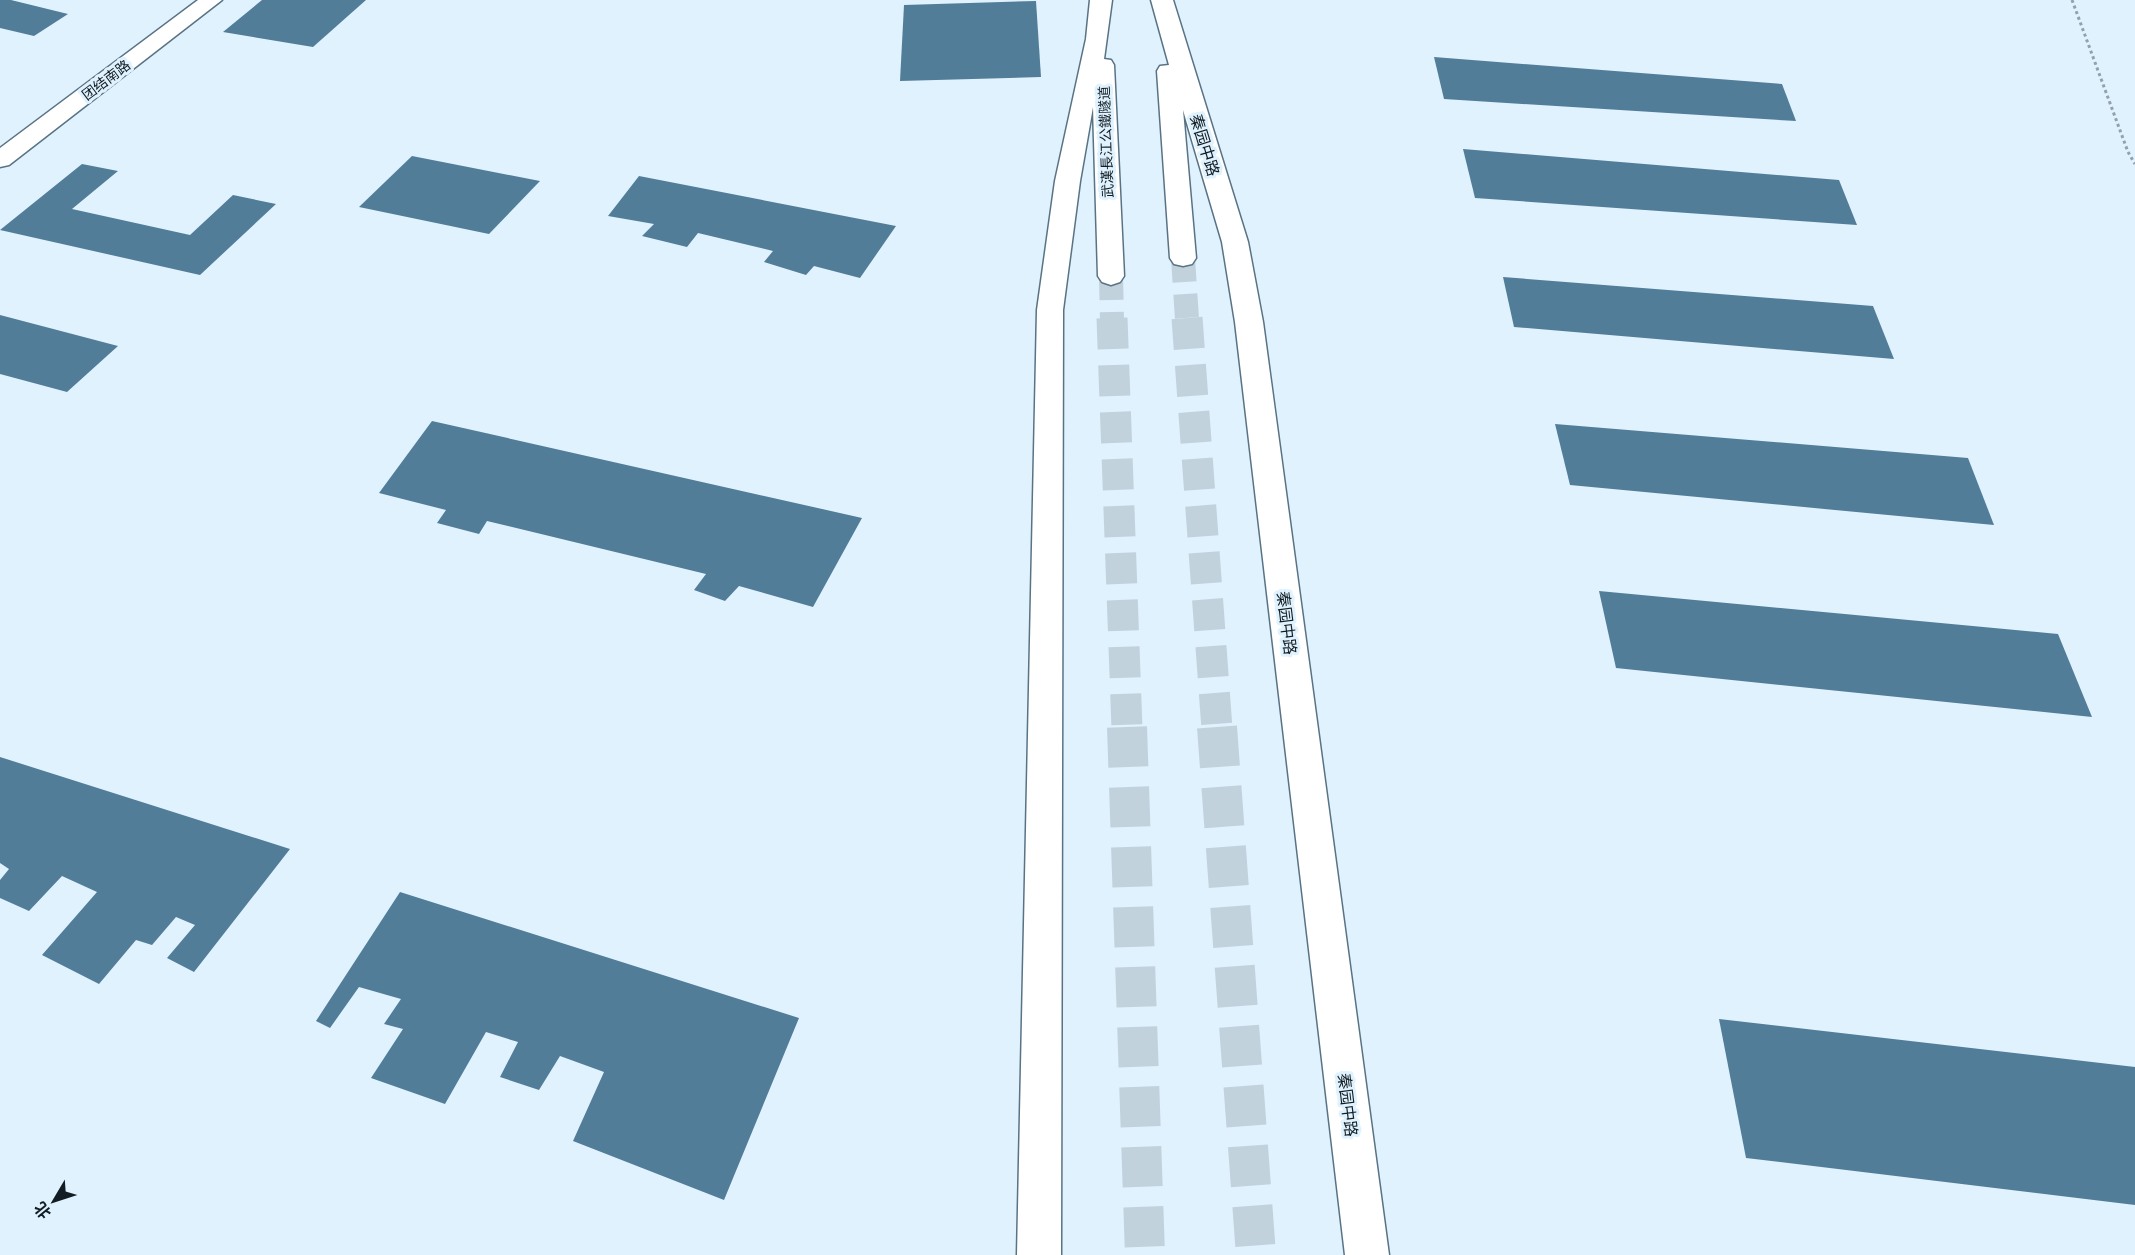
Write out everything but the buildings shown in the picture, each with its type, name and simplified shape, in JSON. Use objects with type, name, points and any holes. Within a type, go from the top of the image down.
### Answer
[{"type":"main road","name":"团结南路","points":[[0,160],[212,0]]},
{"type":"main road","points":[[1162,4],[1183,258]]},
{"type":"main road","name":"秦园中路","points":[[1162,4],[1235,242],[1249,322],[1367,1255]]},
{"type":"main road","points":[[1039,1255],[1050,310],[1061,225],[1101,5]]},
{"type":"main road","name":"武漢長江公鐵隧道","points":[[1101,5],[1111,276]]},
{"type":"path","points":[[2072,0],[2128,152],[2135,164]]},
{"type":"tunnel","points":[[1183,258],[1187,319]]},
{"type":"tunnel","points":[[1111,276],[1112,319]]},
{"type":"tunnel","points":[[1112,318],[1127,729]]},
{"type":"tunnel","points":[[1187,318],[1217,729]]},
{"type":"tunnel","points":[[1127,727],[1145,1255]]},
{"type":"tunnel","points":[[1217,727],[1256,1255]]}]
